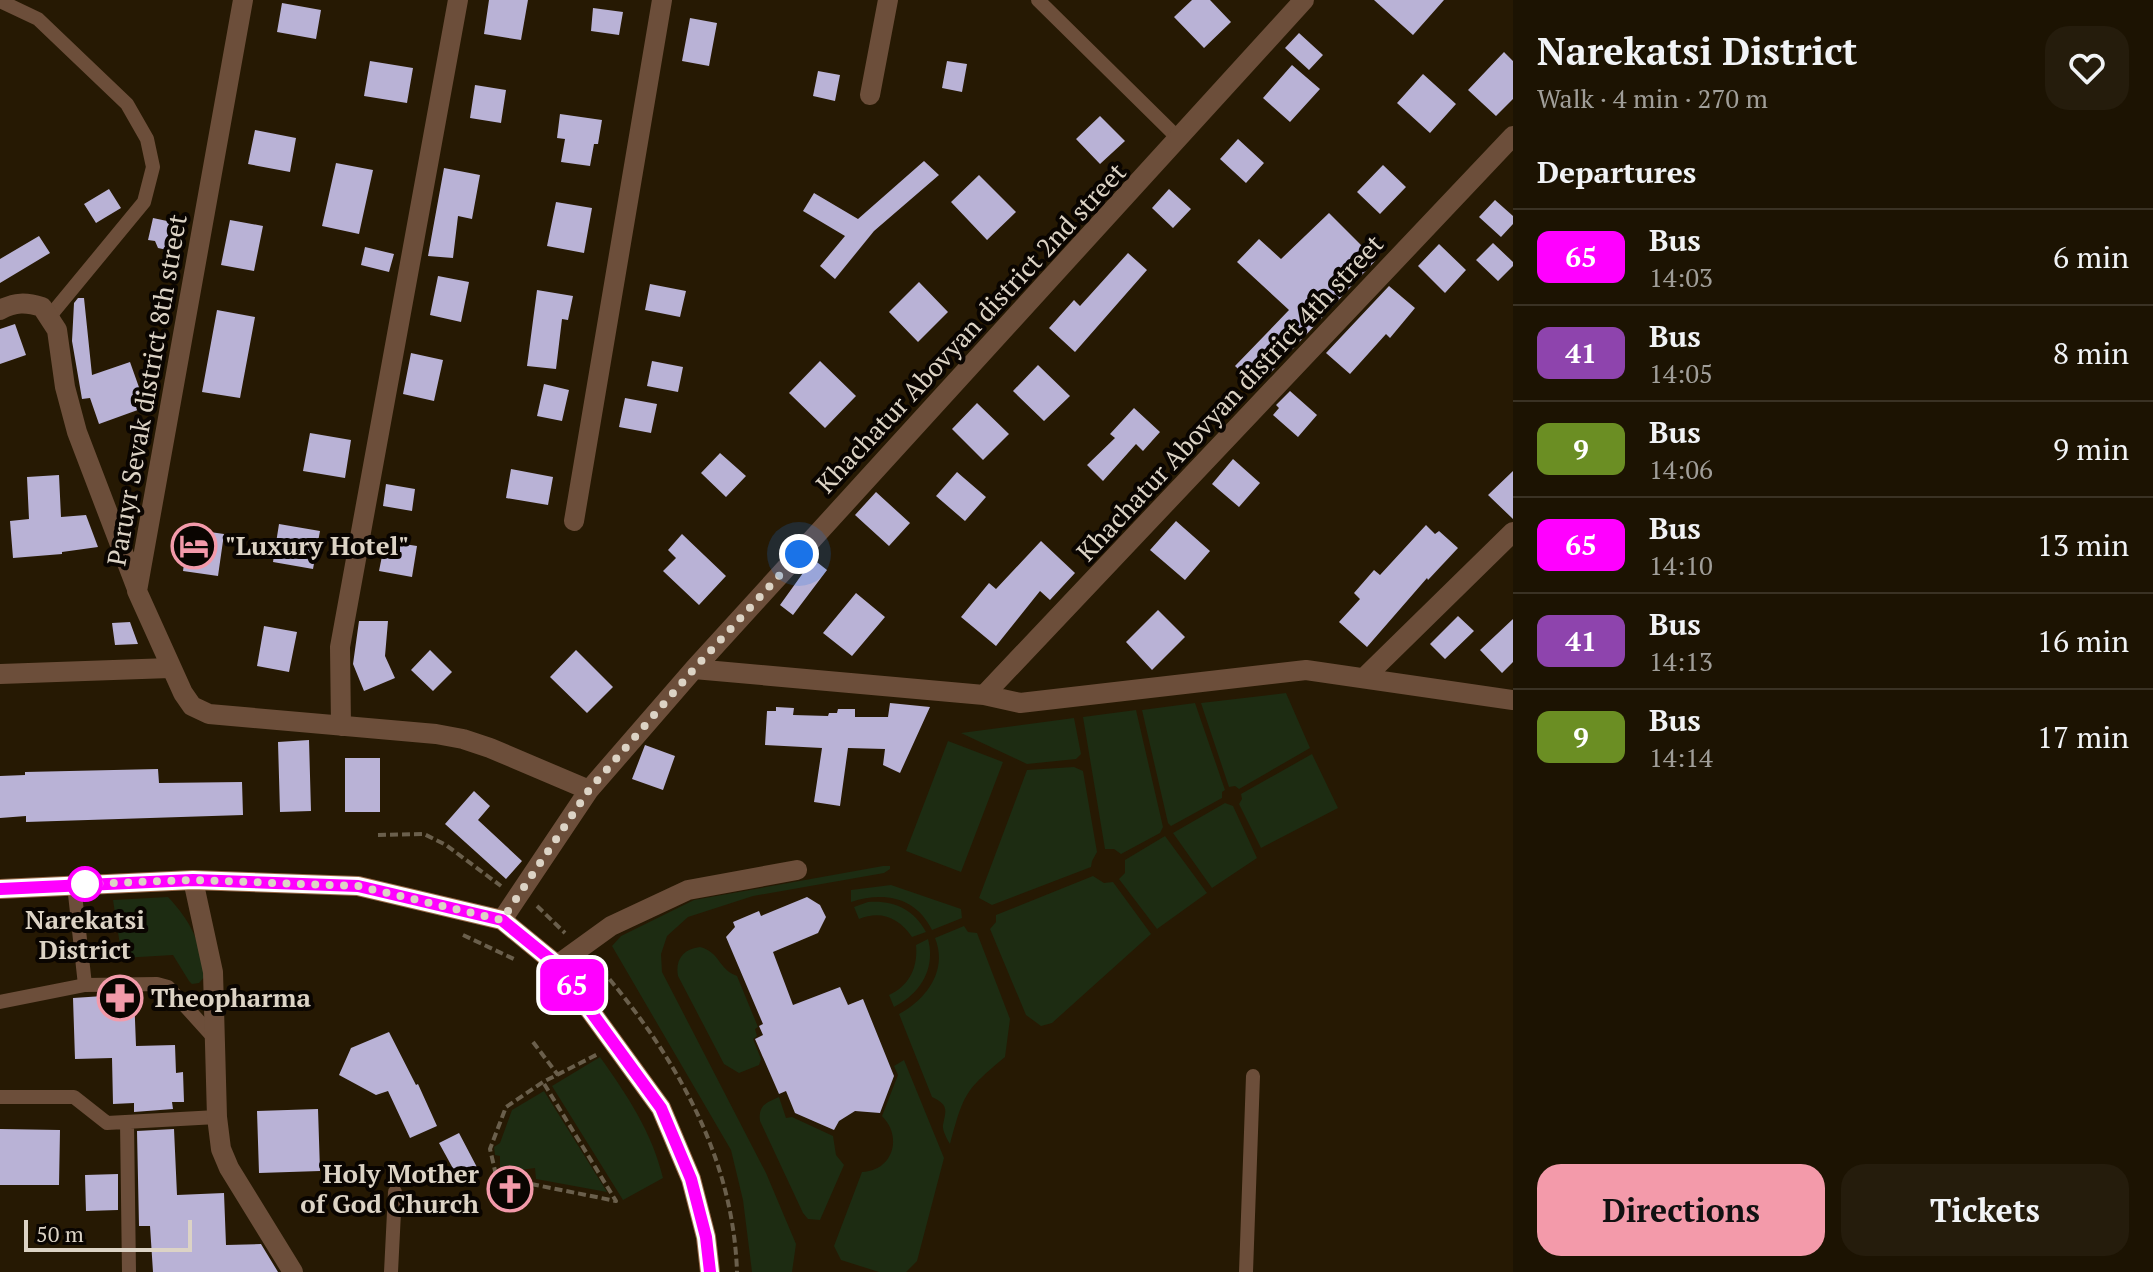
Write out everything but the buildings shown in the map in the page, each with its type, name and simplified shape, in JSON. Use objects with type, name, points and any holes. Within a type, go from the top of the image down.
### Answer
[{"type":"main road","points":[[0,889],[193,880],[358,886],[502,920],[557,965],[661,1108],[691,1179],[706,1237],[710,1272]]},
{"type":"street","name":"Paruyr Sevak district 8th street","points":[[243,0],[137,591],[170,668],[192,706],[209,714],[463,739],[589,790]]},
{"type":"street","points":[[341,726],[340,647],[458,0]]},
{"type":"street","points":[[574,521],[662,0]]},
{"type":"street","points":[[870,95],[888,0]]},
{"type":"street","name":"Khachatur Abovyan district 2nd street","points":[[502,920],[589,790],[694,669],[1304,0]]},
{"type":"street","name":"Khachatur Abovyan district 4th street","points":[[984,695],[1513,136]]},
{"type":"street","points":[[0,310],[15,303],[42,307],[57,330],[65,387],[77,432],[137,591]]},
{"type":"street","points":[[1364,678],[1513,532]]},
{"type":"street","points":[[0,674],[170,668]]},
{"type":"street","points":[[694,669],[984,695],[1020,703],[1306,670],[1513,700]]},
{"type":"street","points":[[557,965],[611,926],[688,890],[797,870]]},
{"type":"street","points":[[193,880],[213,972],[217,1117],[221,1149],[229,1168],[293,1272]]},
{"type":"lane","points":[[1038,0],[1179,139]]},
{"type":"lane","points":[[0,1],[38,19],[127,104],[147,139],[153,167],[144,202],[50,316]]},
{"type":"lane","points":[[74,885],[85,985]]},
{"type":"lane","points":[[0,1002],[85,985],[157,984],[168,987],[215,1039]]},
{"type":"lane","points":[[1246,1272],[1253,1076]]},
{"type":"lane","points":[[0,1097],[74,1097],[107,1123],[217,1117]]},
{"type":"lane","points":[[127,1122],[129,1272]]},
{"type":"lane","points":[[391,1272],[395,1192]]},
{"type":"path","points":[[451,931],[479,941],[524,965]]},
{"type":"path","points":[[533,1042],[558,1075]]},
{"type":"path","points":[[496,1175],[490,1149],[506,1107],[543,1082],[607,1050]]},
{"type":"path","points":[[531,1184],[616,1201],[543,1082]]},
{"type":"green space","points":[[1286,693],[1310,748],[1239,789],[1229,787],[1201,703]]},
{"type":"green space","points":[[1195,703],[1225,790],[1222,798],[1171,826],[1142,710]]},
{"type":"green space","points":[[1136,710],[1163,827],[1160,833],[1121,854],[1114,849],[1105,849],[1083,717]]},
{"type":"green space","points":[[1074,718],[1081,754],[1076,759],[1027,764],[961,733]]},
{"type":"green space","points":[[948,741],[1003,762],[961,872],[906,851]]},
{"type":"green space","points":[[1312,754],[1338,808],[1261,848],[1239,804],[1241,794]]},
{"type":"green space","points":[[1074,767],[1083,771],[1097,852],[1091,867],[992,905],[979,898],[1027,770]]},
{"type":"green space","points":[[1225,803],[1233,806],[1257,858],[1212,888],[1173,833]]},
{"type":"green space","points":[[1165,836],[1207,893],[1157,929],[1119,879],[1125,873],[1125,860]]},
{"type":"green space","points":[[890,866],[890,869],[884,873],[753,896],[688,917],[667,936],[661,954],[662,972],[766,1173],[796,1244],[792,1272],[752,1272],[743,1200],[731,1150],[612,946],[621,936],[694,900]]},
{"type":"green space","points":[[1093,876],[1104,883],[1113,882],[1151,934],[1052,1023],[1041,1026],[1026,1015],[990,929],[996,922],[996,915]]},
{"type":"green space","points":[[891,885],[961,909],[962,918],[932,930],[917,910],[898,900],[875,897],[851,902],[851,890]]},
{"type":"green space","points":[[168,897],[183,914],[198,942],[206,975],[199,983],[189,981],[173,955],[122,958],[113,900]]},
{"type":"green space","points":[[868,902],[902,908],[915,917],[926,932],[912,937],[889,918],[875,915],[859,919],[854,907]]},
{"type":"green space","points":[[964,926],[968,932],[977,933],[1010,1019],[1005,1057],[967,1094],[950,1144],[943,1127],[945,1108],[932,1097],[899,1014],[926,992],[937,972],[939,961],[935,938]]},
{"type":"green space","points":[[928,939],[930,960],[924,979],[911,995],[894,1007],[889,995],[907,981],[916,961],[916,945]]},
{"type":"green space","points":[[700,947],[707,949],[737,976],[758,1027],[755,1029],[757,1036],[753,1039],[761,1059],[759,1065],[739,1073],[724,1064],[678,976],[682,956]]},
{"type":"green space","points":[[600,1057],[645,1130],[663,1178],[623,1200],[552,1086]]},
{"type":"green space","points":[[904,1060],[944,1158],[917,1261],[906,1272],[879,1272],[841,1260],[834,1246],[862,1172],[881,1166],[892,1152],[892,1133],[882,1116],[898,1075],[894,1066]]},
{"type":"green space","points":[[544,1091],[607,1192],[536,1179],[535,1168],[500,1173],[500,1156],[495,1155],[494,1147],[500,1143],[512,1110]]},
{"type":"green space","points":[[779,1097],[786,1118],[792,1117],[833,1136],[836,1155],[844,1165],[820,1220],[808,1219],[803,1213],[760,1121],[762,1108]]},
{"type":"bus line","name":"65","points":[[0,889],[193,880],[358,886],[502,920],[557,965],[661,1108],[691,1179],[706,1237],[710,1272]]},
{"type":"place","name":"\"Luxury Hotel\"","points":[[194,546]]},
{"type":"place","name":"Narekatsi District","points":[[85,884]]},
{"type":"place","name":"Theopharma","points":[[120,998]]},
{"type":"place","name":"Holy Mother of God Church","points":[[510,1189]]},
{"type":"route","points":[[85,884],[193,880],[358,886],[502,920],[589,790],[799,554]]}]
